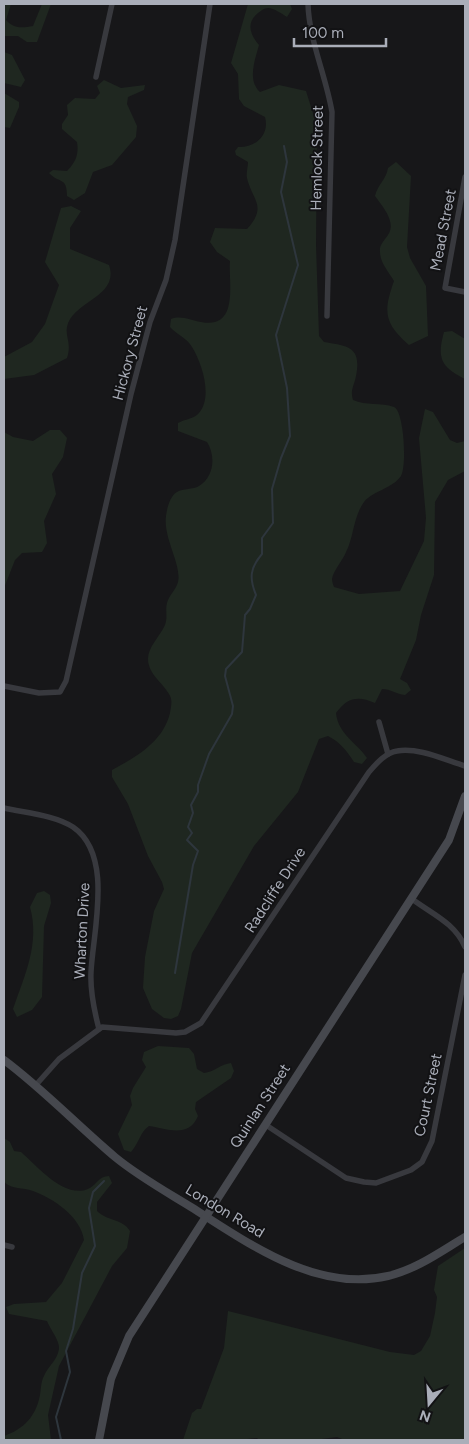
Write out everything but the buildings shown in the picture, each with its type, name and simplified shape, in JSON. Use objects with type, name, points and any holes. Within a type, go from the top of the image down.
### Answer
[{"type":"street","points":[[96,77],[112,4]]},
{"type":"street","name":"Hickory Street","points":[[4,686],[46,694],[60,692],[66,681],[129,400],[150,322],[166,280],[175,240],[210,4]]},
{"type":"street","name":"Hemlock Street","points":[[308,4],[311,27],[328,86],[332,112],[326,316]]},
{"type":"street","name":"Mead Street","points":[[465,177],[445,288],[465,292]]},
{"type":"street","points":[[379,722],[388,754],[396,751],[413,752],[465,766]]},
{"type":"street","name":"Radcliffe Drive","points":[[99,1029],[116,1028],[176,1033],[185,1032],[201,1023],[368,772],[388,754]]},
{"type":"street","name":"Quinlan Street","points":[[99,1440],[111,1379],[122,1350],[206,1216],[449,840],[465,796]]},
{"type":"street","name":"Wharton Drive","points":[[4,808],[62,821],[82,835],[92,850],[98,870],[92,995],[99,1029]]},
{"type":"street","points":[[412,898],[450,924],[457,931],[465,947]]},
{"type":"street","name":"Court Street","points":[[266,1124],[346,1178],[376,1183],[411,1170],[422,1162],[432,1141],[465,975]]},
{"type":"street","points":[[35,1086],[59,1059],[99,1029]]},
{"type":"street","name":"London Road","points":[[4,1060],[117,1158],[206,1216],[287,1263],[330,1277],[358,1279],[387,1276],[419,1266],[465,1237]]},
{"type":"street","points":[[4,1245],[12,1247]]},
{"type":"shaded area","points":[[4,4],[11,4],[6,20],[12,25],[22,27],[33,26],[42,4],[51,4],[37,42],[27,42],[18,36],[4,36]]},
{"type":"shaded area","points":[[248,4],[290,4],[292,9],[287,17],[278,11],[265,8],[254,17],[250,25],[252,34],[259,45],[253,76],[256,87],[260,92],[279,85],[306,91],[317,126],[316,245],[319,336],[324,342],[346,347],[355,353],[357,366],[352,391],[353,400],[394,407],[400,418],[404,439],[404,462],[401,476],[393,484],[368,498],[360,508],[349,546],[333,576],[334,587],[359,594],[400,591],[424,541],[426,518],[419,438],[425,409],[433,412],[450,440],[457,443],[465,441],[465,471],[448,480],[435,502],[434,575],[421,615],[416,640],[400,679],[407,683],[411,690],[405,695],[382,689],[375,703],[363,699],[354,699],[345,704],[336,713],[337,720],[344,733],[367,758],[362,764],[354,762],[343,747],[332,738],[328,736],[319,739],[298,792],[254,846],[192,953],[181,1009],[178,1016],[171,1019],[164,1018],[152,1009],[143,988],[145,957],[154,911],[164,889],[148,856],[128,804],[112,777],[112,770],[147,748],[161,732],[170,713],[170,696],[150,669],[148,659],[152,646],[165,625],[167,603],[176,588],[179,575],[167,533],[166,513],[172,496],[182,490],[197,487],[208,477],[212,466],[212,454],[207,442],[178,431],[178,423],[195,417],[199,413],[203,406],[206,389],[199,362],[192,347],[170,327],[171,319],[175,318],[201,322],[213,322],[222,319],[227,311],[229,302],[230,261],[217,252],[210,242],[215,228],[247,229],[257,214],[257,203],[247,178],[248,162],[236,155],[235,151],[238,147],[250,145],[260,139],[265,129],[265,117],[244,106],[239,99],[238,74],[231,63]]},
{"type":"shaded area","points":[[4,52],[12,55],[25,80],[21,87],[4,83]]},
{"type":"shaded area","points":[[104,80],[121,88],[145,85],[144,90],[128,97],[127,104],[137,126],[136,137],[112,165],[93,172],[85,193],[74,200],[67,196],[64,183],[49,173],[53,170],[67,171],[75,161],[77,154],[77,142],[62,129],[62,124],[68,115],[67,105],[75,98],[95,99],[100,93],[97,86]]},
{"type":"shaded area","points":[[4,93],[19,102],[19,107],[10,128],[4,127]]},
{"type":"shaded area","points":[[396,162],[411,176],[407,247],[410,258],[426,286],[428,336],[409,345],[395,330],[388,316],[388,301],[394,281],[383,264],[380,250],[391,225],[388,214],[375,196],[386,176],[388,168]]},
{"type":"shaded area","points":[[71,206],[81,211],[70,228],[70,249],[109,265],[111,276],[108,285],[71,318],[67,327],[69,348],[67,358],[34,375],[4,379],[4,357],[32,342],[45,324],[59,285],[45,262],[61,208]]},
{"type":"shaded area","points":[[452,331],[465,339],[465,379],[450,370],[442,360],[441,348],[444,332]]},
{"type":"shaded area","points":[[50,430],[60,430],[67,438],[63,457],[52,474],[56,494],[44,521],[47,543],[42,552],[22,553],[15,560],[4,588],[4,432],[13,437],[33,441]]},
{"type":"shaded area","points":[[44,891],[50,895],[51,903],[44,926],[42,997],[32,1010],[17,1017],[13,1009],[30,959],[32,946],[33,920],[30,907],[37,893]]},
{"type":"shaded area","points":[[158,1046],[189,1048],[194,1054],[197,1069],[204,1073],[231,1063],[234,1071],[231,1078],[196,1102],[195,1109],[198,1116],[189,1127],[184,1130],[170,1130],[149,1126],[131,1152],[124,1150],[118,1134],[132,1105],[130,1096],[133,1088],[146,1067],[142,1060],[144,1052]]},
{"type":"shaded area","points":[[4,1138],[10,1142],[14,1151],[21,1152],[52,1180],[71,1190],[81,1191],[90,1188],[100,1179],[109,1176],[112,1183],[97,1202],[97,1211],[105,1217],[123,1224],[130,1231],[127,1248],[112,1266],[59,1366],[48,1415],[51,1440],[4,1440],[4,1436],[18,1430],[28,1421],[36,1409],[43,1378],[59,1349],[47,1321],[9,1314],[6,1307],[14,1304],[46,1302],[62,1283],[84,1240],[78,1224],[72,1216],[49,1198],[33,1191],[7,1185],[4,1182]]},
{"type":"shaded area","points":[[465,1248],[465,1440],[345,1440],[337,1437],[314,1440],[259,1440],[257,1438],[239,1440],[183,1440],[192,1413],[197,1409],[201,1409],[224,1348],[228,1311],[390,1352],[414,1355],[421,1351],[430,1336],[437,1297],[434,1290],[438,1266]]},
{"type":"waterway","points":[[175,973],[193,865],[198,851],[187,840],[192,833],[188,827],[193,813],[191,805],[198,792],[198,785],[209,754],[232,714],[233,706],[225,676],[226,669],[242,652],[245,615],[256,595],[252,583],[252,573],[255,564],[262,554],[262,538],[273,523],[272,489],[290,436],[287,388],[276,335],[298,265],[281,192],[287,162],[284,146]]},
{"type":"waterway","points":[[61,1440],[56,1417],[70,1372],[66,1351],[73,1329],[82,1273],[95,1246],[89,1208],[93,1192],[104,1181]]}]
